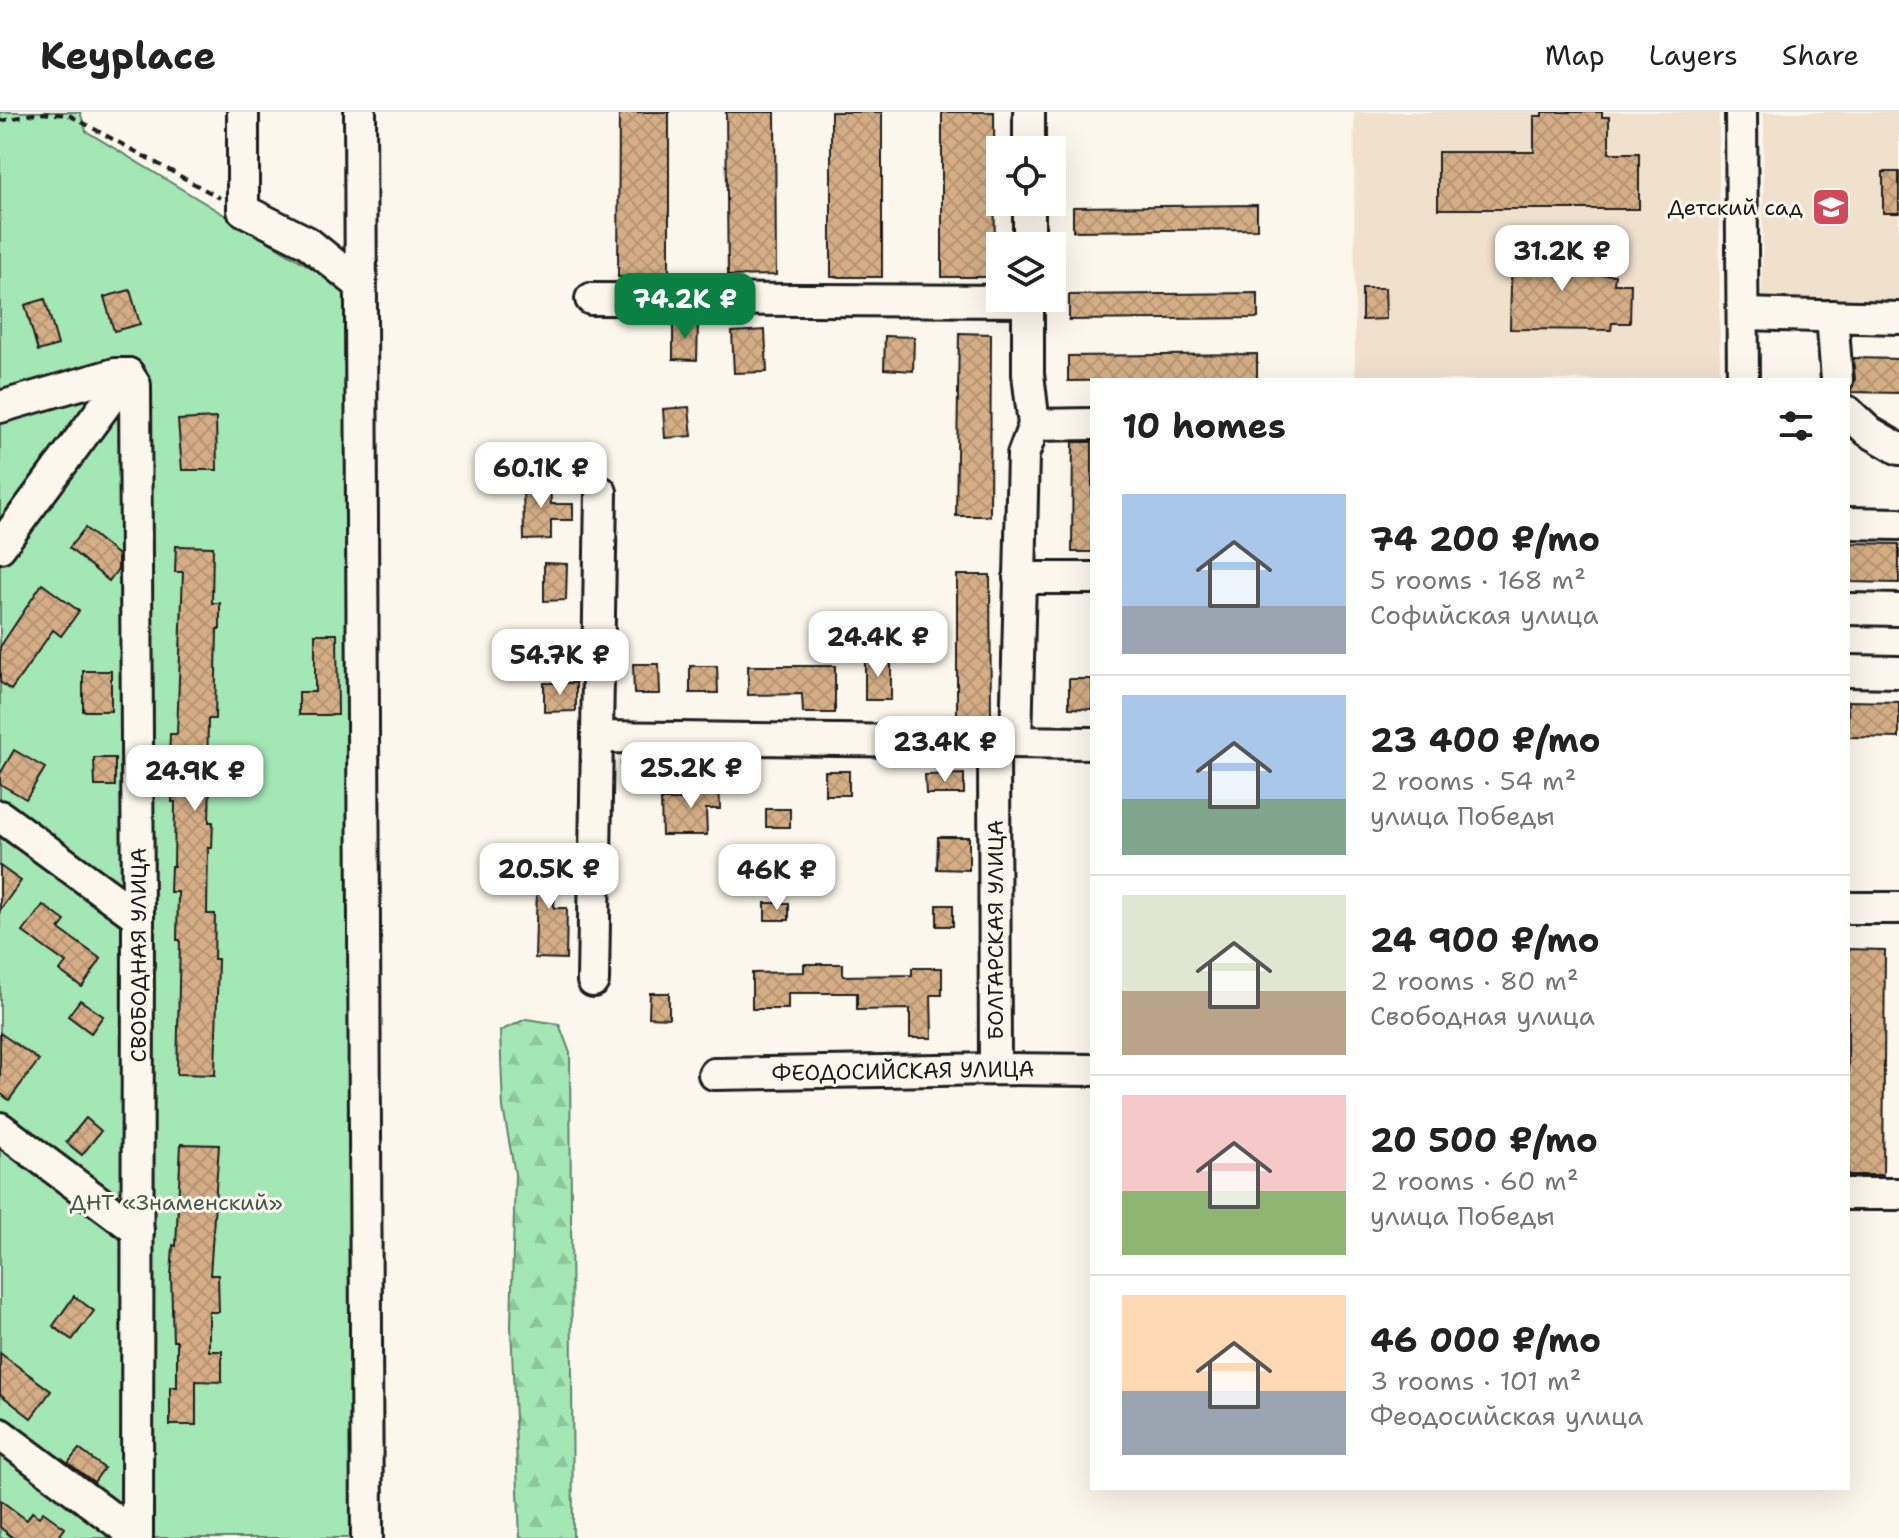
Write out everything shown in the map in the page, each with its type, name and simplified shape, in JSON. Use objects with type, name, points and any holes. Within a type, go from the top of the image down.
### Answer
[{"type":"street","points":[[243,112],[243,210],[307,242],[359,284]]},
{"type":"street","points":[[360,112],[367,1538]]},
{"type":"street","points":[[1029,112],[1029,136]]},
{"type":"street","points":[[1741,112],[1743,378]]},
{"type":"street","points":[[591,299],[986,300]]},
{"type":"street","points":[[1028,312],[1028,374],[1034,425],[1090,424]]},
{"type":"street","points":[[1744,314],[1899,318]]},
{"type":"street","points":[[1832,316],[1837,378]]},
{"type":"street","points":[[0,407],[115,374],[128,374]]},
{"type":"street","points":[[0,547],[128,374]]},
{"type":"street","name":"СВОБОДНАЯ УЛИЦА","points":[[128,374],[135,385],[137,1537]]},
{"type":"street","points":[[1850,414],[1868,431],[1899,449]]},
{"type":"street","name":"БОЛГАРСКАЯ УЛИЦА","points":[[995,1069],[1005,742],[1019,578],[1023,455],[1034,425]]},
{"type":"street","points":[[593,981],[601,492]]},
{"type":"street","points":[[1850,523],[1899,524]]},
{"type":"street","points":[[1019,578],[1090,578]]},
{"type":"street","points":[[1850,609],[1899,610]]},
{"type":"street","points":[[1850,671],[1899,672]]},
{"type":"street","points":[[597,737],[1090,743]]},
{"type":"street","points":[[0,816],[138,917]]},
{"type":"street","points":[[1850,908],[1899,908]]},
{"type":"street","name":"ФЕОДОСИЙСКАЯ УЛИЦА","points":[[714,1074],[1090,1070]]},
{"type":"street","points":[[0,1128],[138,1231]]},
{"type":"street","points":[[1850,1194],[1899,1194]]},
{"type":"street","points":[[0,1434],[137,1537]]},
{"type":"path","points":[[0,121],[38,113],[69,115],[243,210]]},
{"type":"shaded area","points":[[1354,112],[1719,112],[1720,378],[1355,378]]},
{"type":"shaded area","name":"Детский сад","points":[[1764,112],[1899,112],[1899,303],[1762,302]]},
{"type":"green space","name":"ДНТ «Знаменский»","points":[[0,112],[80,112],[86,131],[348,290],[354,1538],[0,1538]]},
{"type":"green space","points":[[526,1019],[559,1024],[570,1053],[573,1538],[520,1538],[511,1326],[515,1174],[503,1108],[500,1031]]},
{"type":"building","points":[[619,112],[669,112],[669,277],[618,277]]},
{"type":"building","points":[[726,112],[775,112],[776,275],[728,276]]},
{"type":"building","points":[[831,112],[882,112],[882,277],[831,277]]},
{"type":"building","points":[[942,112],[994,112],[994,136],[986,136],[986,216],[995,216],[995,232],[986,232],[986,277],[942,277]]},
{"type":"building","points":[[1542,112],[1602,112],[1602,117],[1609,117],[1609,153],[1639,153],[1639,209],[1438,209],[1438,152],[1534,152],[1534,116],[1542,116]]},
{"type":"building","points":[[1883,172],[1899,172],[1899,213],[1883,213]]},
{"type":"building","points":[[1257,205],[1257,229],[1073,231],[1073,207]]},
{"type":"building","points":[[1512,244],[1567,245],[1566,273],[1615,275],[1614,284],[1631,284],[1630,323],[1612,323],[1611,330],[1510,329]]},
{"type":"building","points":[[1362,288],[1385,288],[1386,319],[1362,320]]},
{"type":"building","points":[[130,290],[140,324],[114,331],[104,297]]},
{"type":"building","points":[[1258,293],[1258,318],[1069,320],[1069,295]]},
{"type":"building","points":[[45,299],[58,345],[38,351],[25,305]]},
{"type":"building","points":[[673,322],[698,323],[697,360],[673,359]]},
{"type":"building","points":[[765,330],[767,372],[734,373],[732,332]]},
{"type":"building","points":[[959,333],[991,334],[990,516],[956,516]]},
{"type":"building","points":[[885,336],[914,337],[913,371],[884,369]]},
{"type":"building","points":[[1257,354],[1257,378],[1090,378],[1090,381],[1068,381],[1068,356]]},
{"type":"building","points":[[1853,358],[1899,359],[1899,393],[1850,392],[1855,379]]},
{"type":"building","points":[[689,407],[692,436],[665,438],[663,409]]},
{"type":"building","points":[[216,418],[217,470],[182,470],[178,420]]},
{"type":"building","points":[[1073,442],[1090,442],[1090,552],[1072,552]]},
{"type":"building","points":[[523,479],[550,479],[551,504],[573,504],[573,520],[551,520],[551,539],[524,540]]},
{"type":"building","points":[[85,528],[118,555],[118,569],[109,581],[69,548]]},
{"type":"building","points":[[1850,543],[1899,544],[1899,583],[1850,582]]},
{"type":"building","points":[[176,546],[213,547],[212,603],[220,603],[215,719],[208,719],[207,777],[210,777],[209,822],[213,822],[212,848],[208,848],[207,914],[215,914],[214,959],[218,959],[215,1075],[177,1074],[180,940],[177,940],[178,892],[170,892],[171,866],[174,866],[175,802],[172,802],[173,760],[169,760],[170,734],[177,734],[183,572],[175,572]]},
{"type":"building","points":[[544,563],[567,564],[566,600],[544,601]]},
{"type":"building","points":[[957,575],[990,575],[991,719],[957,719]]},
{"type":"building","points":[[42,584],[79,611],[61,636],[53,630],[11,690],[0,682],[0,647]]},
{"type":"building","points":[[315,634],[337,634],[338,715],[299,715],[299,692],[315,692]]},
{"type":"building","points":[[865,658],[891,658],[891,700],[865,700]]},
{"type":"building","points":[[633,664],[659,664],[660,694],[634,694]]},
{"type":"building","points":[[690,666],[717,666],[718,693],[690,693]]},
{"type":"building","points":[[748,666],[835,666],[835,713],[803,713],[802,694],[748,695]]},
{"type":"building","points":[[83,671],[111,671],[111,711],[83,711]]},
{"type":"building","points":[[1069,679],[1090,679],[1090,709],[1069,708]]},
{"type":"building","points":[[544,683],[576,683],[576,711],[544,712]]},
{"type":"building","points":[[1850,701],[1899,702],[1899,738],[1850,737]]},
{"type":"building","points":[[14,750],[45,768],[26,799],[0,784],[0,774]]},
{"type":"building","points":[[94,758],[115,758],[115,786],[95,786]]},
{"type":"building","points":[[621,762],[640,762],[640,781],[621,781]]},
{"type":"building","points":[[825,771],[849,771],[849,795],[825,795]]},
{"type":"building","points":[[964,774],[964,794],[926,794],[925,775]]},
{"type":"building","points":[[691,779],[719,779],[720,809],[706,809],[707,835],[662,835],[661,800],[691,800]]},
{"type":"building","points":[[766,809],[790,809],[790,827],[766,827]]},
{"type":"building","points":[[938,837],[969,837],[969,870],[937,869]]},
{"type":"building","points":[[538,849],[557,850],[554,908],[567,908],[566,959],[535,958]]},
{"type":"building","points":[[0,866],[21,881],[0,910]]},
{"type":"building","points":[[765,903],[789,903],[789,920],[765,920]]},
{"type":"building","points":[[43,905],[65,921],[59,929],[101,959],[82,987],[60,971],[66,963],[23,932]]},
{"type":"building","points":[[937,905],[953,905],[953,926],[937,926]]},
{"type":"building","points":[[1850,949],[1885,950],[1883,1175],[1850,1175]]},
{"type":"building","points":[[804,964],[843,964],[843,976],[912,975],[912,968],[942,968],[942,995],[931,995],[932,1038],[910,1038],[910,1009],[857,1010],[857,993],[788,993],[788,1009],[752,1009],[752,973],[804,972]]},
{"type":"building","points":[[650,993],[669,993],[669,1018],[649,1017]]},
{"type":"building","points":[[80,1000],[103,1016],[91,1033],[68,1016]]},
{"type":"building","points":[[0,1033],[39,1060],[9,1100],[0,1093]]},
{"type":"building","points":[[86,1118],[101,1131],[82,1155],[66,1142]]},
{"type":"building","points":[[181,1144],[219,1145],[210,1275],[218,1275],[219,1312],[209,1312],[209,1351],[222,1351],[222,1382],[196,1381],[196,1425],[170,1425],[170,1387],[177,1387],[177,1341],[173,1341],[171,1276],[173,1245],[176,1246]]},
{"type":"building","points":[[74,1296],[94,1311],[72,1340],[53,1326]]},
{"type":"building","points":[[0,1353],[51,1391],[31,1418],[0,1394]]},
{"type":"building","points":[[79,1449],[104,1468],[94,1482],[68,1463]]},
{"type":"building","points":[[0,1500],[27,1520],[32,1512],[39,1517],[43,1512],[65,1528],[58,1538],[13,1538],[0,1527]]},
{"type":"place","name":"Детский сад","points":[[1831,207]]}]
